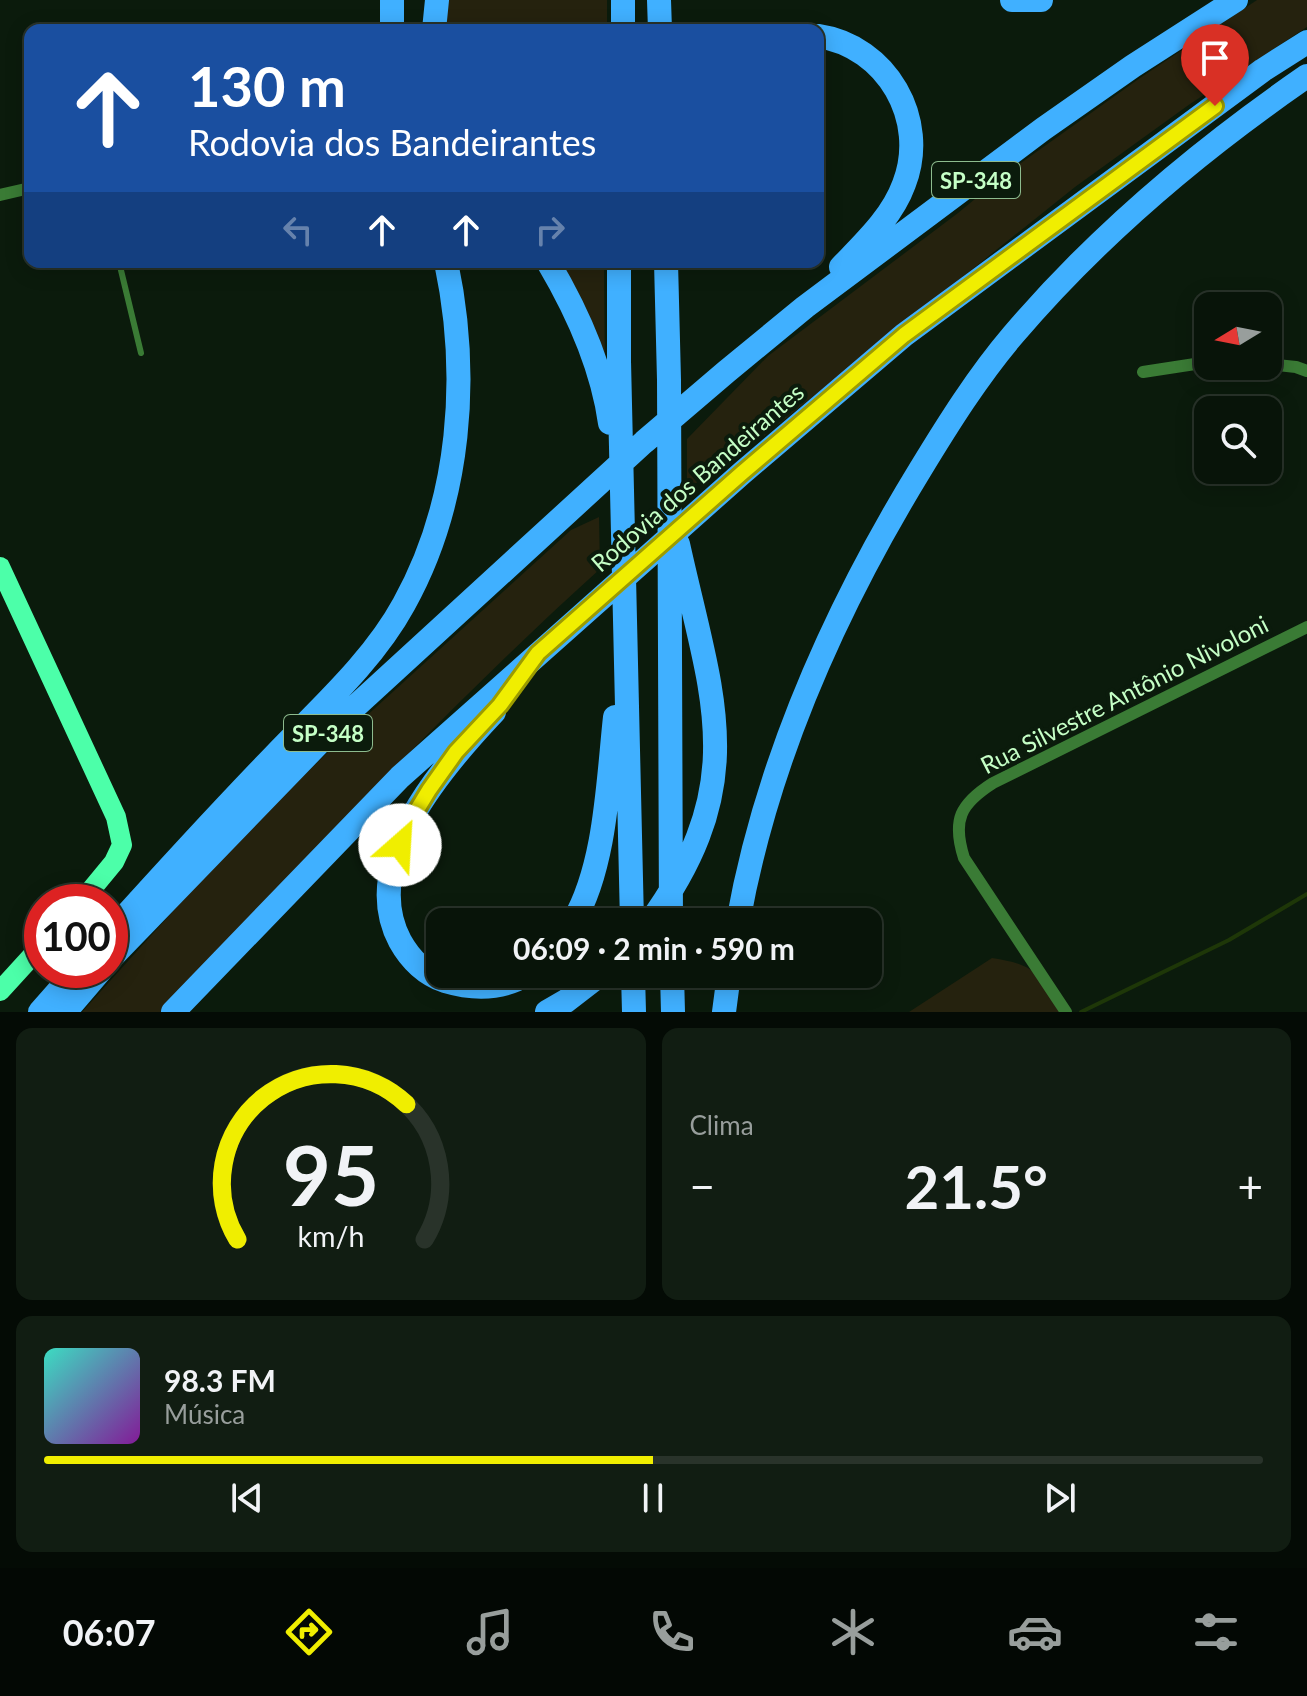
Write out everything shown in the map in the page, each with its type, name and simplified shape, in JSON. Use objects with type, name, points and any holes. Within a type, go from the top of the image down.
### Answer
[{"type":"highway","points":[[392,0],[392,24]]},
{"type":"highway","points":[[435,24],[437,0]]},
{"type":"highway","points":[[623,0],[623,24]]},
{"type":"highway","points":[[659,0],[660,24]]},
{"type":"highway","points":[[1012,0],[1041,0]]},
{"type":"highway","name":"SP-348","points":[[128,940],[345,716],[558,520],[726,372],[805,307],[1043,129],[1236,0]]},
{"type":"highway","points":[[805,307],[891,209],[905,182],[911,146],[904,103],[889,78],[879,66],[849,45],[824,38]]},
{"type":"highway","name":"Rodovia dos Bandeirantes","points":[[173,1012],[400,777],[742,473],[904,335],[1263,70],[1307,42]]},
{"type":"highway","points":[[741,908],[780,757],[821,653],[876,541],[945,430],[1011,337],[1093,250],[1199,154],[1307,76]]},
{"type":"highway","points":[[128,913],[205,827],[370,654],[404,605],[438,521],[455,435],[459,396],[458,345],[447,268]]},
{"type":"highway","points":[[551,268],[576,314],[594,357],[608,406],[624,515]]},
{"type":"highway","points":[[619,268],[632,908]]},
{"type":"highway","points":[[666,268],[671,908]]},
{"type":"highway","points":[[658,908],[691,854],[707,814],[716,755],[714,708],[669,499]]},
{"type":"highway","points":[[581,908],[595,864],[606,798],[627,624]]},
{"type":"highway","points":[[426,971],[415,962],[391,919],[389,893],[394,861],[406,828],[429,790],[456,752],[500,705],[538,653]]},
{"type":"highway","points":[[40,1012],[61,988]]},
{"type":"highway","points":[[65,1012],[86,988]]},
{"type":"highway","points":[[547,1012],[583,988]]},
{"type":"highway","points":[[633,988],[634,1012]]},
{"type":"highway","points":[[672,988],[673,1012]]},
{"type":"highway","points":[[724,1012],[727,988]]},
{"type":"main road","points":[[0,567],[116,817],[122,845],[114,862],[96,884]]},
{"type":"main road","points":[[0,991],[24,965]]},
{"type":"street","points":[[0,195],[24,189]]},
{"type":"street","points":[[1143,372],[1194,364]]},
{"type":"street","points":[[1282,366],[1307,371]]},
{"type":"street","name":"Rua Silvestre Antônio Nivoloni","points":[[1066,1012],[964,858],[957,834],[963,809],[972,796],[993,783],[1307,627]]},
{"type":"lane","points":[[120,268],[141,353]]},
{"type":"shaded area","points":[[441,0],[607,0],[607,24],[438,24]]},
{"type":"shaded area","points":[[1257,0],[1307,0],[1307,27],[1190,104],[1075,187],[740,455],[687,489],[687,439],[768,356],[1004,175],[1140,78]]},
{"type":"shaded area","points":[[556,268],[604,268],[605,385]]},
{"type":"shaded area","points":[[599,517],[600,569],[431,730],[162,1012],[82,1012],[104,988],[128,988],[128,961],[221,858],[341,739],[571,530]]},
{"type":"shaded area","points":[[992,958],[1019,964],[1035,973],[1059,1012],[909,1012]]},
{"type":"waterway","points":[[1081,1012],[1229,940],[1307,894]]},
{"type":"route","points":[[400,845],[406,828],[456,752],[500,705],[538,653],[904,335],[1215,106]]}]
